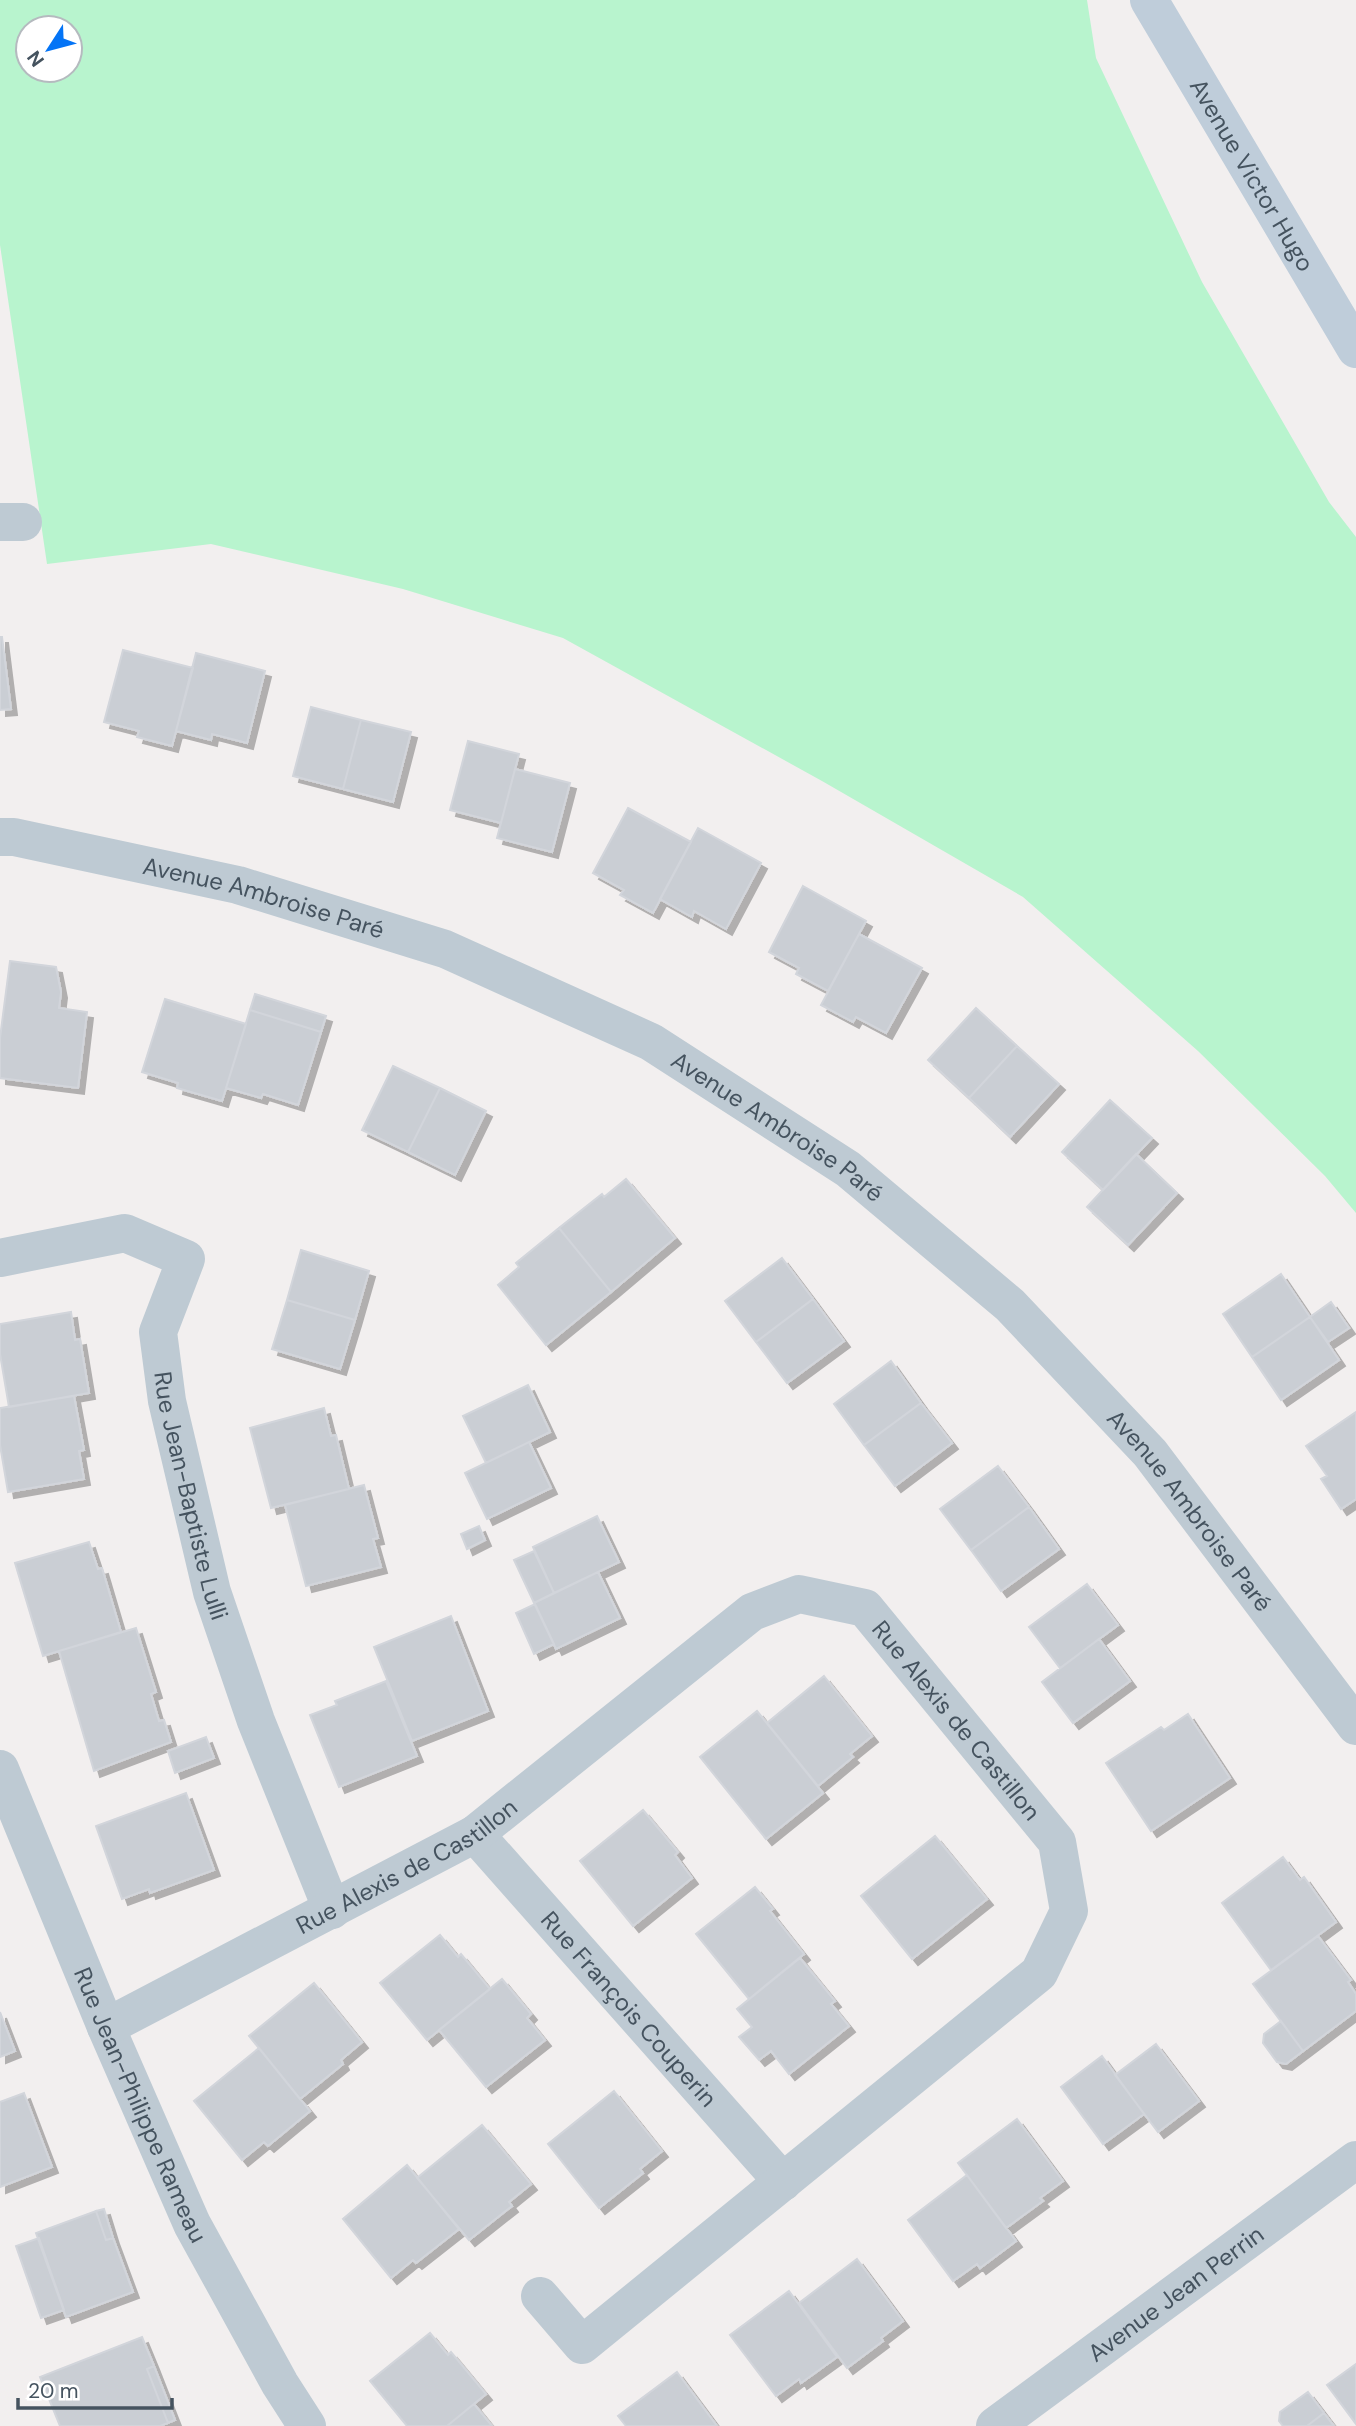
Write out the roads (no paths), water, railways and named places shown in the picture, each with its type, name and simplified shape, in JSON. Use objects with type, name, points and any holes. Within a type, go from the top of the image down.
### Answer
[{"type":"main road","name":"Avenue Victor Hugo","points":[[1149,0],[1356,349]]},
{"type":"street","name":"Avenue Ambroise Paré","points":[[0,837],[14,837],[238,885],[445,949],[651,1042],[848,1169],[1010,1305],[1150,1453],[1356,1726]]},
{"type":"street","name":"Rue Jean-Baptiste Lulli","points":[[0,1258],[125,1233],[186,1259],[158,1332],[167,1401],[212,1592],[256,1721],[332,1910]]},
{"type":"street","name":"Rue Alexis de Castillon","points":[[107,2027],[475,1834],[752,1612],[799,1594],[865,1608],[1057,1842],[1069,1912],[1039,1973],[582,2345],[540,2296]]},
{"type":"street","name":"Rue Jean-Philippe Rameau","points":[[0,1769],[192,2224],[280,2384],[307,2426]]},
{"type":"street","name":"Rue François Couperin","points":[[475,1834],[783,2182]]},
{"type":"street","name":"Avenue Jean Perrin","points":[[995,2426],[1356,2160]]}]
